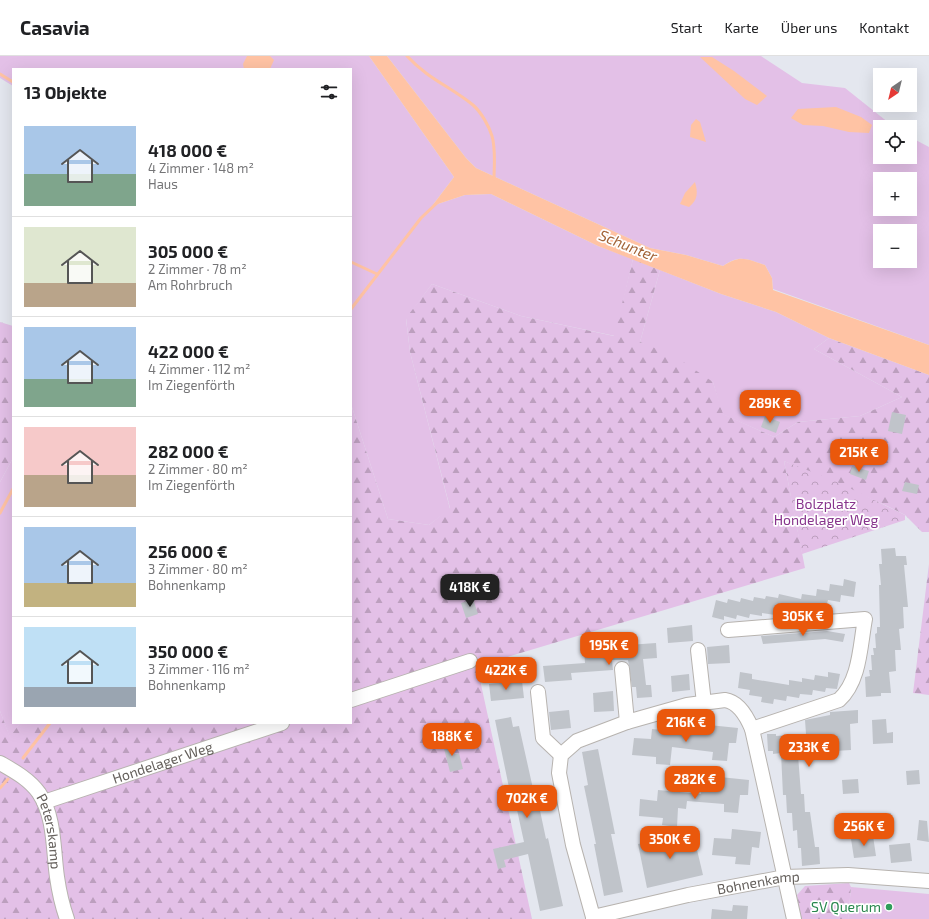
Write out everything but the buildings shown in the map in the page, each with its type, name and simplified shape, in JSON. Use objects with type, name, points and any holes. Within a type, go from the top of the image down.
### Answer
[{"type":"street","points":[[728,630],[865,620],[852,684],[839,700],[752,729]]},
{"type":"street","points":[[698,650],[704,703]]},
{"type":"street","points":[[352,700],[470,660]]},
{"type":"street","points":[[622,669],[627,722]]},
{"type":"street","points":[[538,692],[543,738],[561,755]]},
{"type":"street","points":[[593,918],[573,845],[559,773],[561,755],[577,741],[627,722],[687,705],[730,701],[742,711],[752,729],[794,919]]},
{"type":"street","name":"Hondelager Weg","points":[[44,802],[279,724]]},
{"type":"street","name":"Peterskamp","points":[[4,765],[22,776],[33,786],[44,802],[50,822],[57,879],[67,919]]},
{"type":"street","name":"Bohnenkamp","points":[[593,918],[688,895],[785,877],[848,875],[929,881]]},
{"type":"green space","points":[[0,56],[369,56],[454,177],[432,206],[465,195],[491,194],[598,246],[633,259],[615,336],[521,316],[432,284],[406,319],[410,352],[450,509],[429,525],[388,519],[352,407],[352,68],[12,68],[12,85],[0,78]]},
{"type":"green space","points":[[387,56],[761,56],[802,83],[845,88],[873,110],[873,112],[885,120],[873,120],[873,164],[917,164],[917,141],[929,147],[929,345],[773,289],[772,278],[765,265],[739,259],[729,262],[723,266],[686,255],[650,248],[476,168],[466,158]]},
{"type":"green space","points":[[633,259],[660,270],[640,342],[673,355],[713,382],[723,414],[774,437],[798,422],[860,416],[902,397],[814,349],[829,338],[929,375],[929,532],[922,532],[905,515],[885,505],[784,461],[805,568],[477,666],[532,919],[0,919],[0,711],[10,737],[19,724],[352,724],[352,407],[388,519],[429,525],[450,508],[410,352],[406,318],[432,284],[521,316],[614,336]]},
{"type":"green space","points":[[660,270],[721,294],[776,312],[829,338],[814,349],[902,397],[860,416],[798,422],[774,437],[722,414],[713,382],[640,342]]},
{"type":"green space","points":[[0,322],[12,326],[12,460],[0,482]]},
{"type":"green space","points":[[12,460],[12,724],[19,724],[10,738],[0,711],[0,482]]},
{"type":"green space","name":"Bolzplatz Hondelager Weg","points":[[784,461],[835,481],[905,515],[905,520],[802,554]]},
{"type":"green space","points":[[929,564],[929,695],[913,693]]},
{"type":"green space","points":[[849,883],[851,887],[848,919],[801,919],[797,895],[805,886]]},
{"type":"green space","name":"SV Querum","points":[[851,887],[929,894],[929,919],[848,919]]},
{"type":"water","points":[[247,56],[270,56],[274,60],[270,68],[244,68],[243,64]]},
{"type":"water","name":"Schunter","points":[[369,56],[387,56],[466,158],[476,168],[650,248],[686,255],[723,266],[729,262],[739,259],[765,265],[772,278],[773,290],[929,345],[929,375],[829,338],[776,312],[721,294],[598,246],[491,194],[465,195],[432,206],[454,177]]},
{"type":"water","points":[[700,57],[712,57],[734,71],[767,96],[757,105],[745,99]]},
{"type":"water","points":[[836,107],[861,117],[872,125],[869,133],[849,132],[823,126],[803,125],[791,118],[798,109]]},
{"type":"water","points":[[696,119],[700,122],[706,142],[690,137],[691,125]]},
{"type":"water","points":[[695,182],[697,192],[694,202],[689,207],[680,204],[685,193]]},
{"type":"waterway","points":[[407,56],[431,77],[473,105],[482,115],[489,128],[493,141],[494,179]]},
{"type":"waterway","points":[[0,74],[12,81]]},
{"type":"waterway","points":[[352,308],[421,218],[438,202]]},
{"type":"waterway","points":[[352,262],[377,274]]},
{"type":"waterway","points":[[0,513],[12,491]]},
{"type":"waterway","points":[[23,758],[49,724]]},
{"type":"waterway","points":[[0,788],[8,779]]},
{"type":"place","name":"SV Querum","points":[[889,907]]}]
